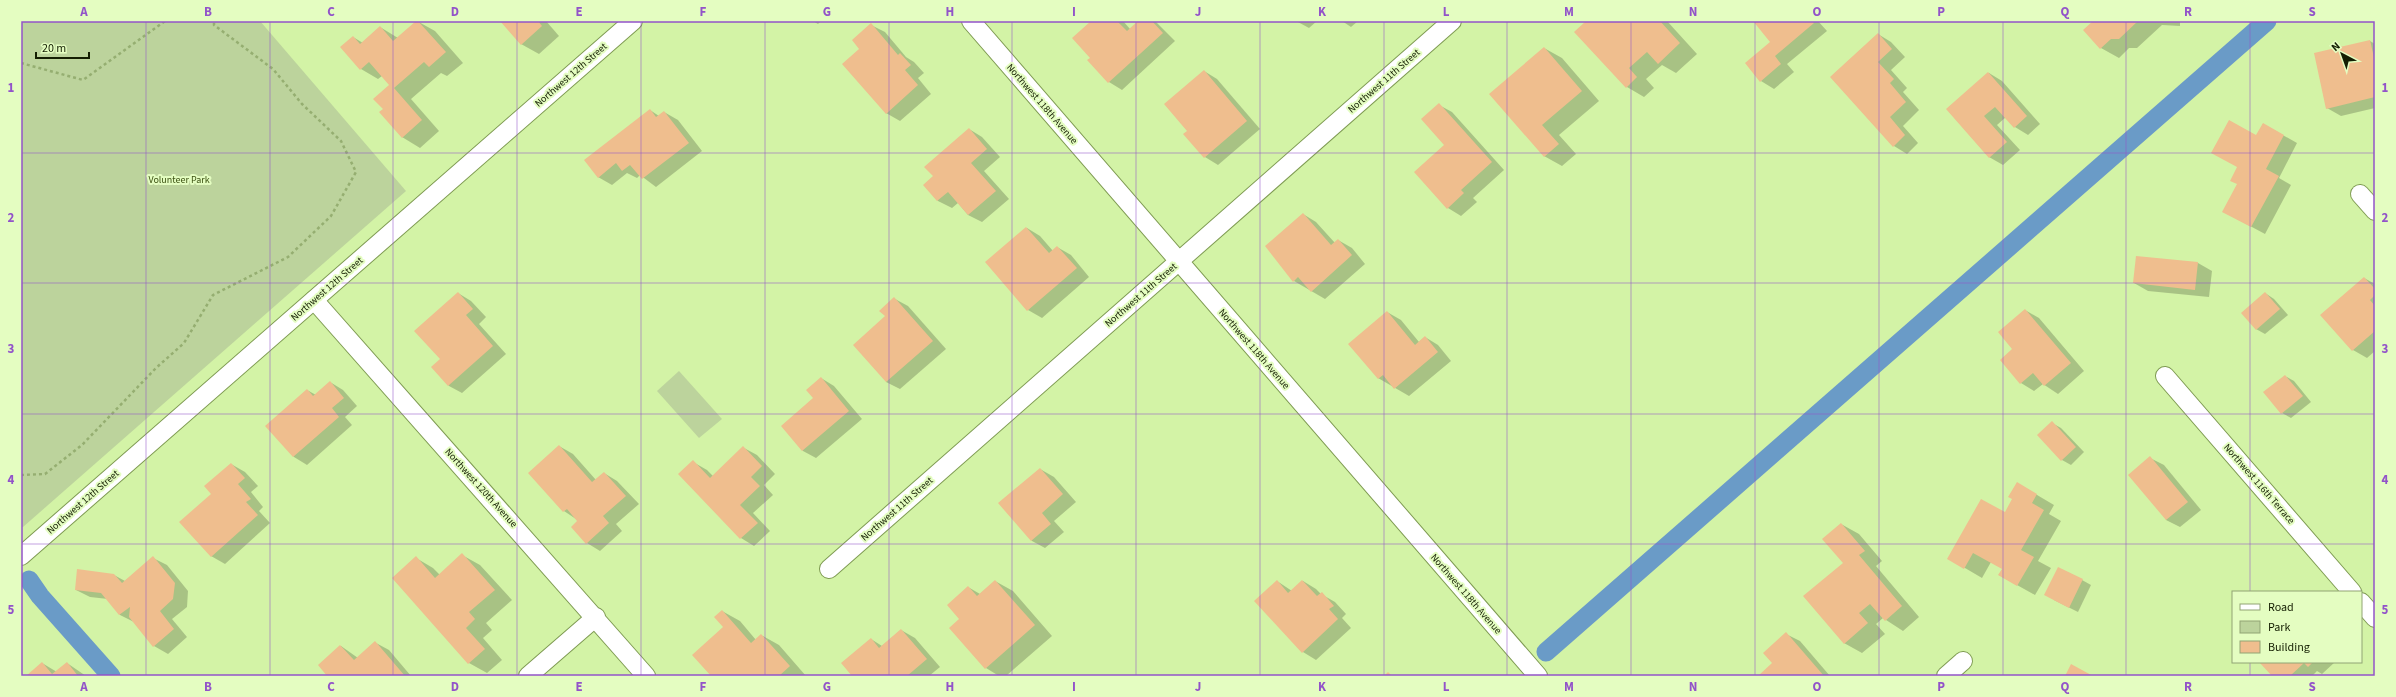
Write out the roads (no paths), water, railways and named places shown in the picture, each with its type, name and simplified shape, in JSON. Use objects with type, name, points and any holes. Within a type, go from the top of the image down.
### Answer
[{"type":"street","name":"Northwest 12th Street","points":[[21,556],[633,21]]},
{"type":"street","name":"Northwest 118th Avenue","points":[[971,21],[1538,676]]},
{"type":"street","name":"Northwest 11th Street","points":[[829,569],[1452,21]]},
{"type":"street","points":[[2360,194],[2375,211]]},
{"type":"street","name":"Northwest 120th Avenue","points":[[314,300],[596,617],[646,676]]},
{"type":"street","name":"Northwest 116th Terrace","points":[[2165,376],[2351,591]]},
{"type":"street","points":[[2362,603],[2375,618]]},
{"type":"street","points":[[528,676],[596,617]]},
{"type":"street","points":[[1946,676],[1963,662]]},
{"type":"waterway","points":[[1546,652],[2267,21]]},
{"type":"waterway","points":[[29,580],[40,596],[111,676]]},
{"type":"park label","name":"Volunteer Park","points":[[179,180]]}]
